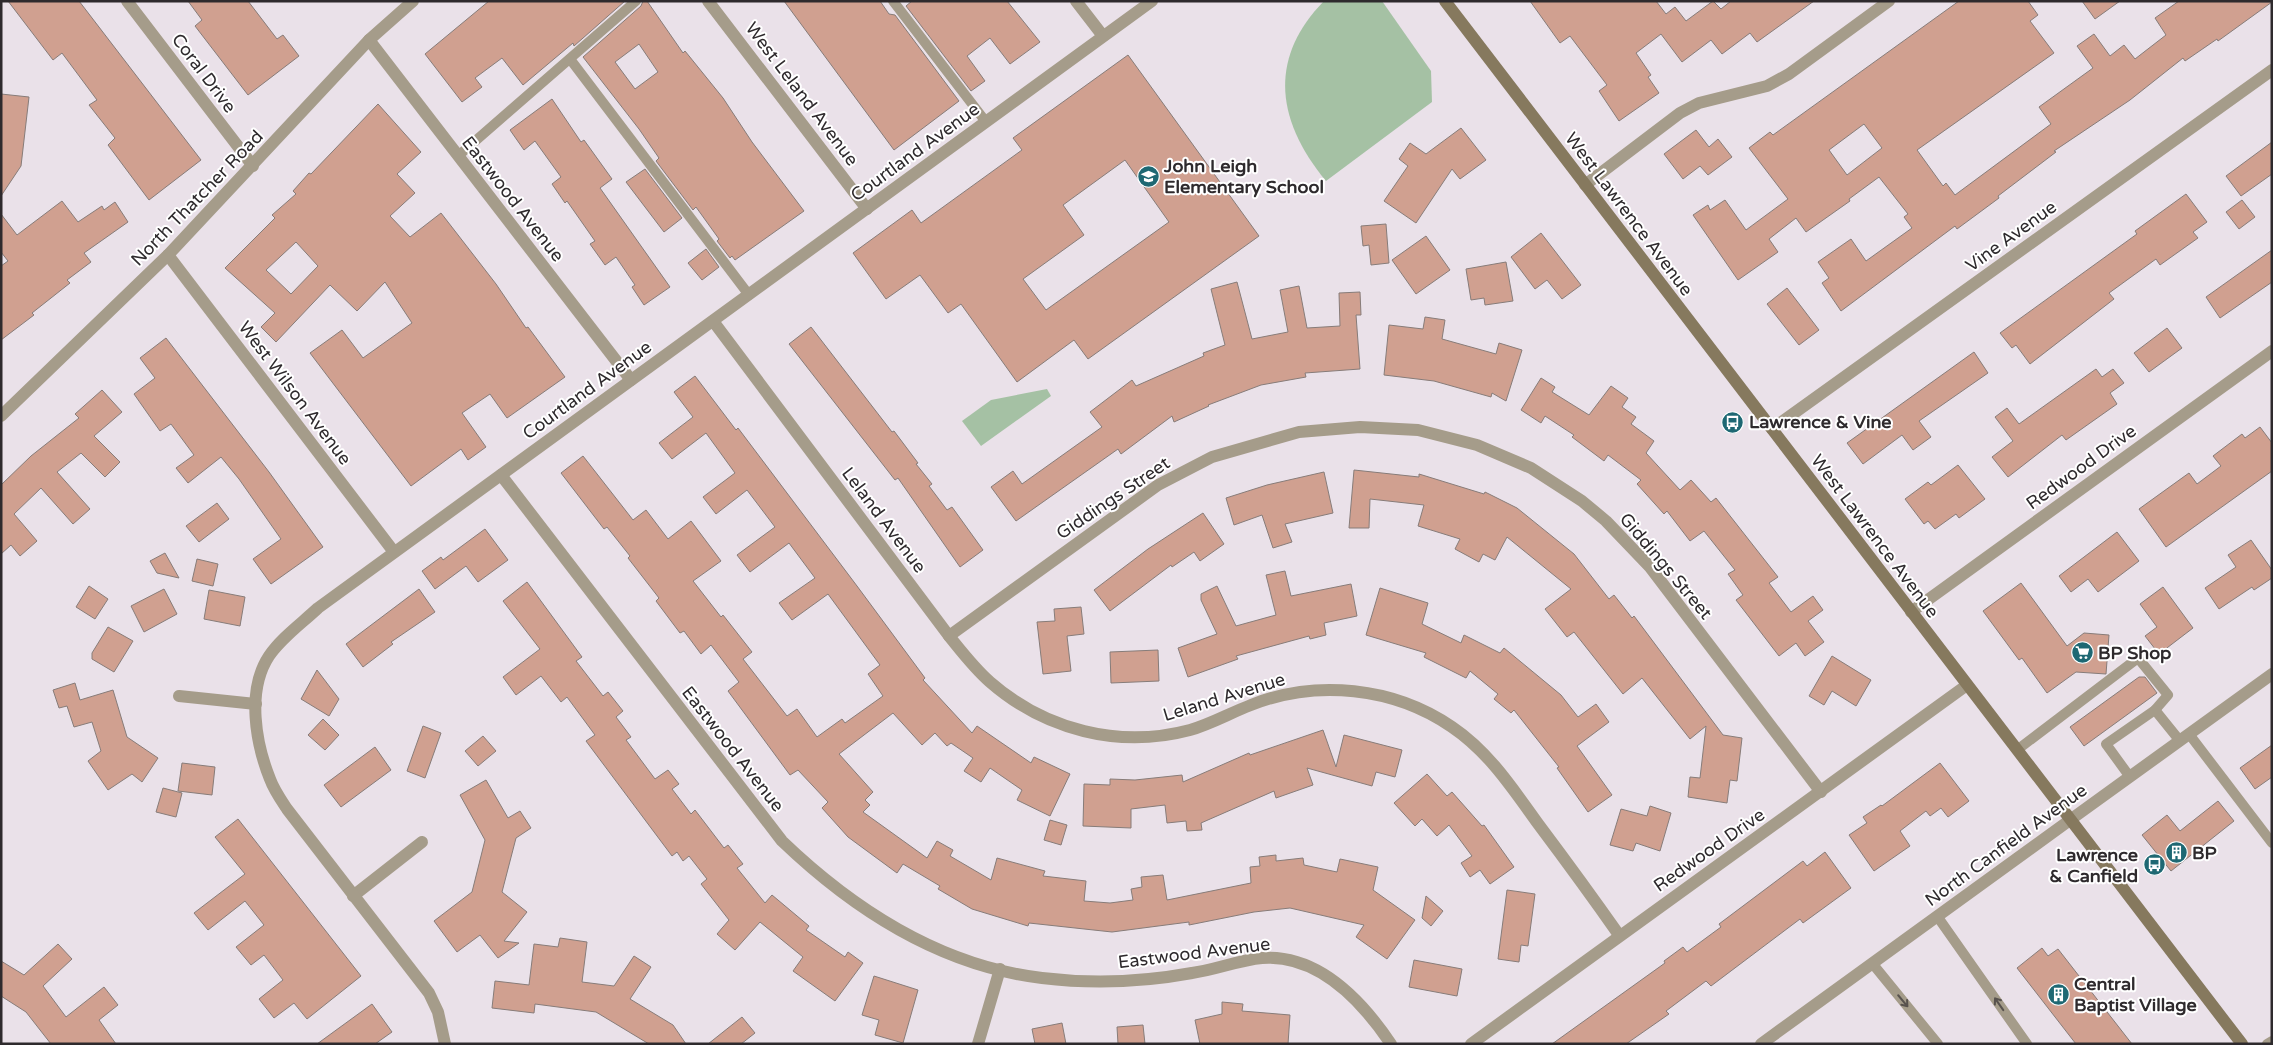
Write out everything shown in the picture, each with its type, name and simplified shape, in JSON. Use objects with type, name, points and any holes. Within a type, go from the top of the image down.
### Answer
[{"type":"main road","name":"West Lawrence Avenue","points":[[1444,1],[2242,1044]]},
{"type":"street","name":"Coral Drive","points":[[127,1],[253,166]]},
{"type":"street","name":"North Thatcher Road","points":[[1,416],[168,255],[369,40],[414,1]]},
{"type":"street","name":"West Leland Avenue","points":[[708,1],[867,209]]},
{"type":"street","points":[[1076,1],[1103,36]]},
{"type":"street","name":"Courtland Avenue","points":[[445,1044],[438,1012],[429,994],[287,809],[271,781],[262,754],[256,704],[259,680],[268,657],[318,608],[1152,1]]},
{"type":"street","points":[[1585,185],[1680,113],[1699,103],[1767,86],[1789,74],[1889,1]]},
{"type":"street","name":"Eastwood Avenue","points":[[369,40],[631,380]]},
{"type":"street","name":"Vine Avenue","points":[[1772,429],[2272,70]]},
{"type":"street","name":"West Wilson Avenue","points":[[168,255],[394,552]]},
{"type":"street","name":"Leland Avenue","points":[[713,321],[949,636],[971,663],[1012,699],[1034,713],[1101,736],[1143,737],[1188,730],[1251,705],[1298,692],[1341,690],[1388,699],[1412,707],[1451,726],[1487,755],[1619,935]]},
{"type":"street","name":"Redwood Drive","points":[[1911,612],[2272,351]]},
{"type":"street","name":"Giddings Street","points":[[949,636],[1158,485],[1212,457],[1299,432],[1360,427],[1418,430],[1476,445],[1531,468],[1582,501],[1606,521],[1650,567],[1821,792]]},
{"type":"street","name":"Eastwood Avenue","points":[[501,475],[782,841],[850,901],[888,924],[960,958],[1000,970],[1041,978],[1119,981],[1193,973],[1262,958],[1288,960],[1314,969],[1341,986],[1365,1008],[1391,1044]]},
{"type":"street","name":"North Canfield Avenue","points":[[1761,1044],[2272,674]]},
{"type":"street","name":"Redwood Drive","points":[[1472,1044],[1619,935],[1821,792],[1967,685]]},
{"type":"street","points":[[179,696],[256,704]]},
{"type":"street","points":[[353,896],[422,842]]},
{"type":"street","points":[[978,1044],[1000,970]]},
{"type":"lane","points":[[458,156],[636,1]]},
{"type":"lane","points":[[893,1],[986,122]]},
{"type":"lane","points":[[570,59],[749,295]]},
{"type":"lane","points":[[2017,750],[2138,658],[2168,695],[2155,710],[2106,744],[2130,777]]},
{"type":"lane","points":[[2155,710],[2184,738],[2272,843]]},
{"type":"lane","points":[[1937,916],[2027,1044]]},
{"type":"lane","points":[[1872,963],[1938,1044]]},
{"type":"lane","points":[[2267,1044],[2272,1041]]},
{"type":"green space","points":[[1324,1],[1382,1],[1431,71],[1432,102],[1326,181],[1310,159],[1297,136],[1289,113],[1285,91],[1287,68],[1293,45],[1306,23]]},
{"type":"green space","points":[[1047,389],[1051,396],[981,446],[962,421],[991,400]]},
{"type":"building","points":[[8,1],[79,1],[201,160],[149,200],[108,145],[115,138],[89,105],[97,100],[62,53],[53,60]]},
{"type":"building","points":[[188,1],[248,1],[277,39],[283,35],[299,56],[248,95],[195,26],[202,20]]},
{"type":"building","points":[[489,1],[625,1],[574,46],[573,43],[523,85],[502,58],[475,78],[482,87],[462,102],[425,54]]},
{"type":"building","points":[[643,1],[647,1],[683,53],[685,51],[723,98],[752,142],[804,211],[735,260],[732,256],[730,258],[696,207],[693,210],[656,161],[659,158],[639,129],[583,57],[641,6]],"holes":[[[639,44],[658,72],[635,89],[615,62]]]},
{"type":"building","points":[[784,1],[880,1],[889,14],[895,15],[959,101],[894,150]]},
{"type":"building","points":[[912,1],[1007,1],[1040,42],[1010,64],[990,38],[967,56],[985,81],[971,91],[906,6]]},
{"type":"building","points":[[1530,1],[1656,1],[1666,14],[1675,7],[1686,21],[1713,1],[1721,9],[1731,1],[1814,1],[1757,42],[1750,33],[1722,54],[1711,40],[1682,62],[1661,34],[1636,53],[1651,75],[1648,77],[1659,93],[1619,121],[1599,91],[1607,85],[1570,36],[1560,43]]},
{"type":"building","points":[[1959,1],[2028,1],[2038,15],[2030,21],[2054,53],[1917,150],[1943,186],[1946,183],[1955,195],[2051,124],[2039,107],[2093,68],[2077,46],[2094,34],[2110,56],[2124,45],[2135,59],[2166,35],[2155,18],[2179,1],[2272,2],[2218,41],[2217,39],[2185,61],[2183,58],[2130,100],[2054,151],[2056,152],[1998,196],[1999,198],[1957,229],[1955,226],[1841,311],[1822,283],[1829,278],[1818,262],[1851,239],[1866,261],[1912,228],[1904,217],[1908,214],[1879,177],[1849,199],[1850,201],[1806,232],[1796,218],[1769,239],[1778,252],[1738,280],[1693,215],[1708,205],[1710,210],[1725,200],[1746,230],[1788,199],[1749,148],[1770,132],[1773,135]],"holes":[[[1864,124],[1882,148],[1847,175],[1829,150]]]},
{"type":"building","points":[[2082,1],[2120,1],[2095,19]]},
{"type":"building","points":[[1128,55],[1259,236],[1088,359],[1074,340],[1017,382],[961,304],[948,313],[920,275],[886,299],[853,253],[912,210],[921,223],[1022,150],[1013,138]],"holes":[[[1125,160],[1169,222],[1046,310],[1023,279],[1084,235],[1063,205]]]},
{"type":"building","points":[[1,94],[29,97],[21,166],[1,196]]},
{"type":"building","points":[[552,99],[581,142],[584,140],[612,179],[600,188],[670,287],[644,305],[632,287],[635,285],[616,257],[605,265],[590,244],[595,241],[567,201],[565,203],[552,184],[561,177],[535,141],[524,150],[510,130]]},
{"type":"building","points":[[378,104],[421,152],[397,174],[415,193],[390,216],[410,237],[441,213],[496,284],[526,328],[528,327],[565,377],[507,418],[490,394],[462,413],[486,447],[468,460],[461,449],[411,486],[310,353],[342,330],[363,358],[412,323],[385,282],[357,311],[330,285],[276,342],[261,327],[275,313],[225,268],[275,218],[272,215],[296,194],[293,191],[309,173],[311,174]],"holes":[[[296,242],[318,266],[291,294],[266,270]]]},
{"type":"building","points":[[1461,128],[1486,160],[1460,179],[1452,169],[1416,223],[1384,201],[1408,166],[1399,159],[1410,143],[1426,154]]},
{"type":"building","points":[[1696,130],[1709,147],[1718,139],[1732,157],[1708,175],[1700,166],[1683,179],[1664,154]]},
{"type":"building","points":[[2272,142],[2272,174],[2241,196],[2226,176]]},
{"type":"building","points":[[645,169],[682,218],[664,232],[626,182]]},
{"type":"building","points":[[2186,194],[2207,222],[2193,232],[2198,238],[2160,265],[2156,259],[2109,293],[2114,299],[2030,364],[2016,345],[2012,348],[2000,333],[2137,234],[2135,231]]},
{"type":"building","points":[[2242,200],[2255,217],[2239,229],[2226,212]]},
{"type":"building","points":[[62,201],[78,222],[102,206],[104,210],[115,202],[128,222],[84,253],[91,262],[67,280],[70,283],[32,313],[34,315],[1,340],[1,266],[8,261],[1,252],[1,214],[17,235]]},
{"type":"building","points":[[1386,224],[1389,263],[1371,265],[1369,245],[1363,246],[1361,226]]},
{"type":"building","points":[[1541,233],[1581,285],[1562,299],[1547,280],[1535,289],[1511,257]]},
{"type":"building","points":[[1426,236],[1450,270],[1416,294],[1392,260]]},
{"type":"building","points":[[706,249],[719,267],[702,280],[688,263]]},
{"type":"building","points":[[2272,250],[2272,282],[2220,318],[2206,297]]},
{"type":"building","points":[[1506,262],[1513,301],[1485,305],[1484,298],[1471,300],[1466,269]]},
{"type":"building","points":[[1237,282],[1252,339],[1288,332],[1280,290],[1299,286],[1307,328],[1340,326],[1339,293],[1360,292],[1361,315],[1356,315],[1360,369],[1305,373],[1306,377],[1261,385],[1208,405],[1174,422],[1172,416],[1121,454],[1118,449],[1016,521],[991,487],[1013,471],[1022,484],[1102,427],[1090,412],[1132,380],[1136,386],[1204,356],[1203,353],[1225,345],[1211,289]]},
{"type":"building","points":[[1787,288],[1819,330],[1799,345],[1767,304]]},
{"type":"building","points":[[1425,317],[1445,320],[1442,339],[1496,354],[1499,343],[1522,350],[1506,401],[1492,393],[1491,397],[1434,381],[1384,375],[1389,325],[1423,329]]},
{"type":"building","points":[[811,327],[918,463],[916,464],[932,484],[929,486],[947,510],[952,507],[983,550],[960,567],[898,478],[895,480],[789,344]]},
{"type":"building","points":[[2167,328],[2182,348],[2149,372],[2134,353]]},
{"type":"building","points":[[166,338],[269,472],[323,547],[271,584],[253,559],[281,539],[239,479],[221,457],[188,483],[176,468],[194,455],[171,424],[160,431],[134,394],[155,378],[140,358]]},
{"type":"building","points":[[1974,352],[1988,373],[1919,421],[1931,437],[1913,450],[1902,435],[1863,464],[1847,443]]},
{"type":"building","points":[[2096,369],[2102,377],[2113,369],[2124,383],[2110,393],[2117,404],[2066,440],[2062,435],[2008,477],[1992,457],[2013,441],[1995,417],[2007,408],[2019,424]]},
{"type":"building","points":[[695,376],[736,430],[738,428],[857,586],[925,678],[923,680],[972,733],[977,726],[1031,763],[1034,757],[1070,774],[1050,816],[1017,800],[1022,790],[990,768],[981,782],[964,771],[973,758],[951,743],[947,746],[935,733],[922,745],[893,713],[839,754],[873,792],[865,800],[870,805],[863,812],[927,858],[937,841],[953,850],[950,856],[991,880],[997,858],[1045,871],[1043,876],[1086,881],[1084,901],[1110,903],[1133,900],[1131,889],[1142,887],[1141,877],[1163,875],[1167,900],[1251,883],[1250,867],[1260,866],[1259,857],[1276,855],[1276,861],[1303,858],[1304,865],[1337,872],[1340,859],[1378,867],[1373,890],[1415,920],[1387,959],[1356,937],[1364,925],[1290,908],[1254,912],[1189,925],[1189,922],[1112,932],[1029,923],[1028,926],[972,909],[938,889],[940,886],[903,864],[897,873],[848,837],[822,808],[828,802],[798,770],[790,775],[728,691],[739,682],[711,645],[701,654],[684,631],[680,633],[656,601],[659,598],[628,558],[630,556],[607,527],[604,529],[561,473],[583,456],[633,520],[646,510],[668,539],[691,521],[721,561],[693,581],[752,652],[743,659],[787,716],[797,709],[817,737],[842,719],[845,723],[883,696],[868,674],[880,665],[828,594],[792,620],[779,603],[815,578],[789,543],[750,572],[737,555],[775,527],[747,490],[716,514],[703,497],[735,473],[706,433],[672,459],[659,443],[693,417],[674,392]]},
{"type":"building","points":[[1541,378],[1555,387],[1552,392],[1589,415],[1611,386],[1628,398],[1622,407],[1636,417],[1631,424],[1654,441],[1646,453],[1680,490],[1691,480],[1711,502],[1716,498],[1778,577],[1769,583],[1791,612],[1813,596],[1823,610],[1808,621],[1824,642],[1805,656],[1796,643],[1779,656],[1736,600],[1743,595],[1728,574],[1735,570],[1704,531],[1690,541],[1667,511],[1664,514],[1637,484],[1641,480],[1608,455],[1604,461],[1572,437],[1574,435],[1545,416],[1541,423],[1521,410]]},
{"type":"building","points":[[102,390],[122,412],[94,436],[120,462],[105,477],[81,453],[57,472],[90,509],[73,524],[41,488],[14,514],[37,541],[20,556],[11,545],[1,554],[1,485],[31,456],[79,418],[75,414]]},
{"type":"building","points":[[2260,427],[2272,443],[2272,471],[2166,547],[2139,509],[2189,473],[2197,484],[2221,466],[2213,456],[2242,434],[2245,438]]},
{"type":"building","points":[[1958,465],[1985,499],[1959,518],[1956,514],[1935,529],[1928,521],[1924,524],[1905,499],[1928,482],[1931,485]]},
{"type":"building","points":[[1354,470],[1419,477],[1419,474],[1484,494],[1485,492],[1517,508],[1574,554],[1609,599],[1614,595],[1632,618],[1634,616],[1723,735],[1742,738],[1737,781],[1730,780],[1727,803],[1688,797],[1690,777],[1700,778],[1706,726],[1690,739],[1642,678],[1623,694],[1574,632],[1567,637],[1545,609],[1571,589],[1507,537],[1495,560],[1483,554],[1479,562],[1455,549],[1460,539],[1418,526],[1424,505],[1370,499],[1369,528],[1349,528]]},
{"type":"building","points":[[1324,472],[1333,513],[1285,524],[1292,542],[1273,548],[1262,515],[1234,525],[1226,498],[1267,485]]},
{"type":"building","points":[[217,503],[229,519],[199,542],[186,526]]},
{"type":"building","points":[[1203,513],[1224,544],[1200,561],[1194,552],[1172,567],[1171,565],[1110,611],[1094,590],[1148,549]]},
{"type":"building","points":[[485,529],[508,560],[478,582],[466,566],[435,589],[422,571],[441,557],[443,560]]},
{"type":"building","points":[[2117,532],[2139,561],[2098,592],[2088,579],[2071,592],[2059,576]]},
{"type":"building","points":[[2251,540],[2272,570],[2272,578],[2254,590],[2252,587],[2219,609],[2205,588],[2236,567],[2228,555]]},
{"type":"building","points":[[165,553],[179,578],[157,573],[150,561]]},
{"type":"building","points":[[197,559],[218,564],[213,586],[192,581]]},
{"type":"building","points":[[1285,571],[1291,596],[1351,584],[1357,616],[1324,623],[1326,635],[1310,639],[1309,636],[1236,656],[1238,659],[1188,677],[1178,648],[1217,634],[1201,600],[1201,594],[1217,586],[1236,626],[1276,615],[1266,575]]},
{"type":"building","points":[[527,582],[582,657],[576,661],[603,696],[608,692],[623,711],[616,717],[631,737],[626,740],[655,779],[668,770],[679,784],[672,789],[691,814],[695,810],[724,848],[728,845],[743,864],[737,868],[765,903],[772,895],[809,926],[806,930],[845,957],[848,952],[863,963],[835,1001],[793,971],[803,957],[760,922],[735,950],[717,934],[729,920],[701,884],[707,879],[689,856],[683,861],[677,852],[672,856],[586,741],[595,735],[567,697],[561,702],[541,676],[516,695],[503,677],[540,649],[503,601]]},
{"type":"building","points":[[2021,583],[2067,646],[2084,633],[2109,635],[2106,674],[2076,672],[2047,693],[2022,658],[2019,660],[1983,611]]},
{"type":"building","points":[[89,586],[108,599],[95,619],[76,607]]},
{"type":"building","points":[[2163,587],[2193,628],[2159,654],[2145,636],[2157,627],[2140,604]]},
{"type":"building","points":[[1380,588],[1428,603],[1422,624],[1461,643],[1464,635],[1500,653],[1504,648],[1561,695],[1578,717],[1596,704],[1609,722],[1577,746],[1612,795],[1588,812],[1557,768],[1559,767],[1514,710],[1511,713],[1494,699],[1498,694],[1470,671],[1466,678],[1424,657],[1426,653],[1366,635]]},
{"type":"building","points":[[164,589],[177,614],[144,632],[131,606]]},
{"type":"building","points":[[419,589],[435,612],[391,642],[393,644],[363,667],[346,644]]},
{"type":"building","points":[[209,590],[245,597],[240,626],[204,619]]},
{"type":"building","points":[[1081,607],[1084,634],[1067,636],[1071,671],[1043,674],[1037,622],[1055,621],[1054,609]]},
{"type":"building","points":[[108,627],[133,641],[114,672],[92,659],[92,653]]},
{"type":"building","points":[[1158,650],[1159,681],[1111,683],[1110,652]]},
{"type":"building","points":[[1832,656],[1871,680],[1856,706],[1832,691],[1824,705],[1809,696]]},
{"type":"building","points":[[317,670],[339,699],[329,716],[301,699]]},
{"type":"building","points":[[2139,677],[2145,677],[2157,693],[2084,746],[2070,727]]},
{"type":"building","points":[[75,683],[80,700],[113,690],[127,737],[158,758],[142,782],[132,774],[108,790],[88,761],[101,751],[92,722],[74,727],[67,706],[59,708],[53,690]]},
{"type":"building","points":[[323,719],[339,735],[325,750],[308,735]]},
{"type":"building","points":[[423,726],[441,733],[425,778],[407,771]]},
{"type":"building","points":[[1323,730],[1336,767],[1344,735],[1402,750],[1395,777],[1376,772],[1372,786],[1307,768],[1313,785],[1276,798],[1274,791],[1201,823],[1202,830],[1187,831],[1186,821],[1167,823],[1165,805],[1131,809],[1131,828],[1083,826],[1084,784],[1110,785],[1110,779],[1135,780],[1182,775],[1183,782],[1249,753],[1250,755]]},
{"type":"building","points":[[483,736],[496,751],[478,766],[465,751]]},
{"type":"building","points":[[2272,745],[2272,777],[2255,789],[2240,768]]},
{"type":"building","points":[[375,747],[391,770],[341,807],[324,785]]},
{"type":"building","points":[[182,763],[215,767],[212,795],[178,791]]},
{"type":"building","points":[[1940,763],[1969,801],[1948,817],[1941,808],[1930,816],[1926,811],[1900,831],[1910,846],[1874,871],[1849,835],[1867,823],[1863,817],[1882,806]]},
{"type":"building","points":[[1427,774],[1447,796],[1452,792],[1482,826],[1484,825],[1514,867],[1490,884],[1480,870],[1470,877],[1461,863],[1472,856],[1449,825],[1437,836],[1422,819],[1415,826],[1394,803]]},
{"type":"building","points":[[486,780],[508,818],[520,811],[531,828],[516,838],[502,892],[527,912],[504,941],[519,943],[498,958],[480,935],[457,952],[434,921],[472,892],[485,840],[460,795]]},
{"type":"building","points":[[163,788],[182,793],[176,817],[156,812]]},
{"type":"building","name":"BP","points":[[2218,801],[2234,821],[2171,871],[2142,835],[2167,815],[2180,831]]},
{"type":"building","points":[[1650,806],[1671,813],[1660,851],[1636,843],[1633,851],[1610,845],[1621,809],[1647,816]]},
{"type":"building","points":[[238,819],[361,976],[307,1019],[294,1003],[274,1018],[259,999],[283,980],[264,955],[251,965],[236,947],[264,925],[245,901],[208,930],[194,913],[245,874],[215,837]]},
{"type":"building","points":[[1050,820],[1067,825],[1061,845],[1044,840]]},
{"type":"building","points":[[1825,852],[1851,888],[1803,923],[1800,919],[1711,986],[1706,981],[1666,1011],[1669,1014],[1626,1044],[1552,1044],[1665,963],[1664,961],[1683,947],[1687,952],[1721,927],[1719,924],[1803,861],[1807,866]]},
{"type":"building","points":[[1507,890],[1535,894],[1528,946],[1521,945],[1519,962],[1498,959]]},
{"type":"building","points":[[1426,896],[1443,911],[1431,926],[1422,918]]},
{"type":"building","points":[[560,938],[587,942],[582,982],[614,986],[634,956],[651,967],[630,999],[673,1025],[686,1044],[649,1044],[596,1012],[535,1004],[534,1013],[492,1008],[495,981],[529,985],[534,944],[558,947]]},
{"type":"building","points":[[58,944],[72,959],[43,986],[66,1017],[104,987],[118,1005],[99,1020],[116,1044],[51,1044],[26,1012],[1,996],[1,961],[24,975]]},
{"type":"building","name":"Central Baptist Village","points":[[2042,948],[2048,956],[2058,949],[2132,1044],[2076,1044],[2017,968]]},
{"type":"building","points":[[1414,960],[1462,969],[1457,996],[1409,987]]},
{"type":"building","points":[[874,976],[918,990],[903,1043],[875,1035],[879,1020],[862,1015]]},
{"type":"building","points":[[1222,1002],[1243,1004],[1242,1011],[1290,1015],[1288,1044],[1200,1044],[1195,1020],[1222,1014]]},
{"type":"building","points":[[372,1004],[392,1032],[375,1044],[317,1044]]},
{"type":"building","points":[[742,1017],[755,1033],[741,1044],[708,1044]]},
{"type":"building","points":[[1062,1023],[1066,1044],[1035,1044],[1032,1029]]},
{"type":"building","points":[[1143,1025],[1145,1044],[1118,1044],[1117,1027]]},
{"type":"place","name":"John Leigh Elementary School","points":[[1148,176]]},
{"type":"place","name":"Lawrence & Vine","points":[[1733,422]]},
{"type":"place","name":"BP Shop","points":[[2082,653]]},
{"type":"place","name":"BP","points":[[2176,853]]},
{"type":"place","name":"Lawrence & Canfield","points":[[2154,865]]},
{"type":"place","name":"Central Baptist Village","points":[[2058,994]]}]
